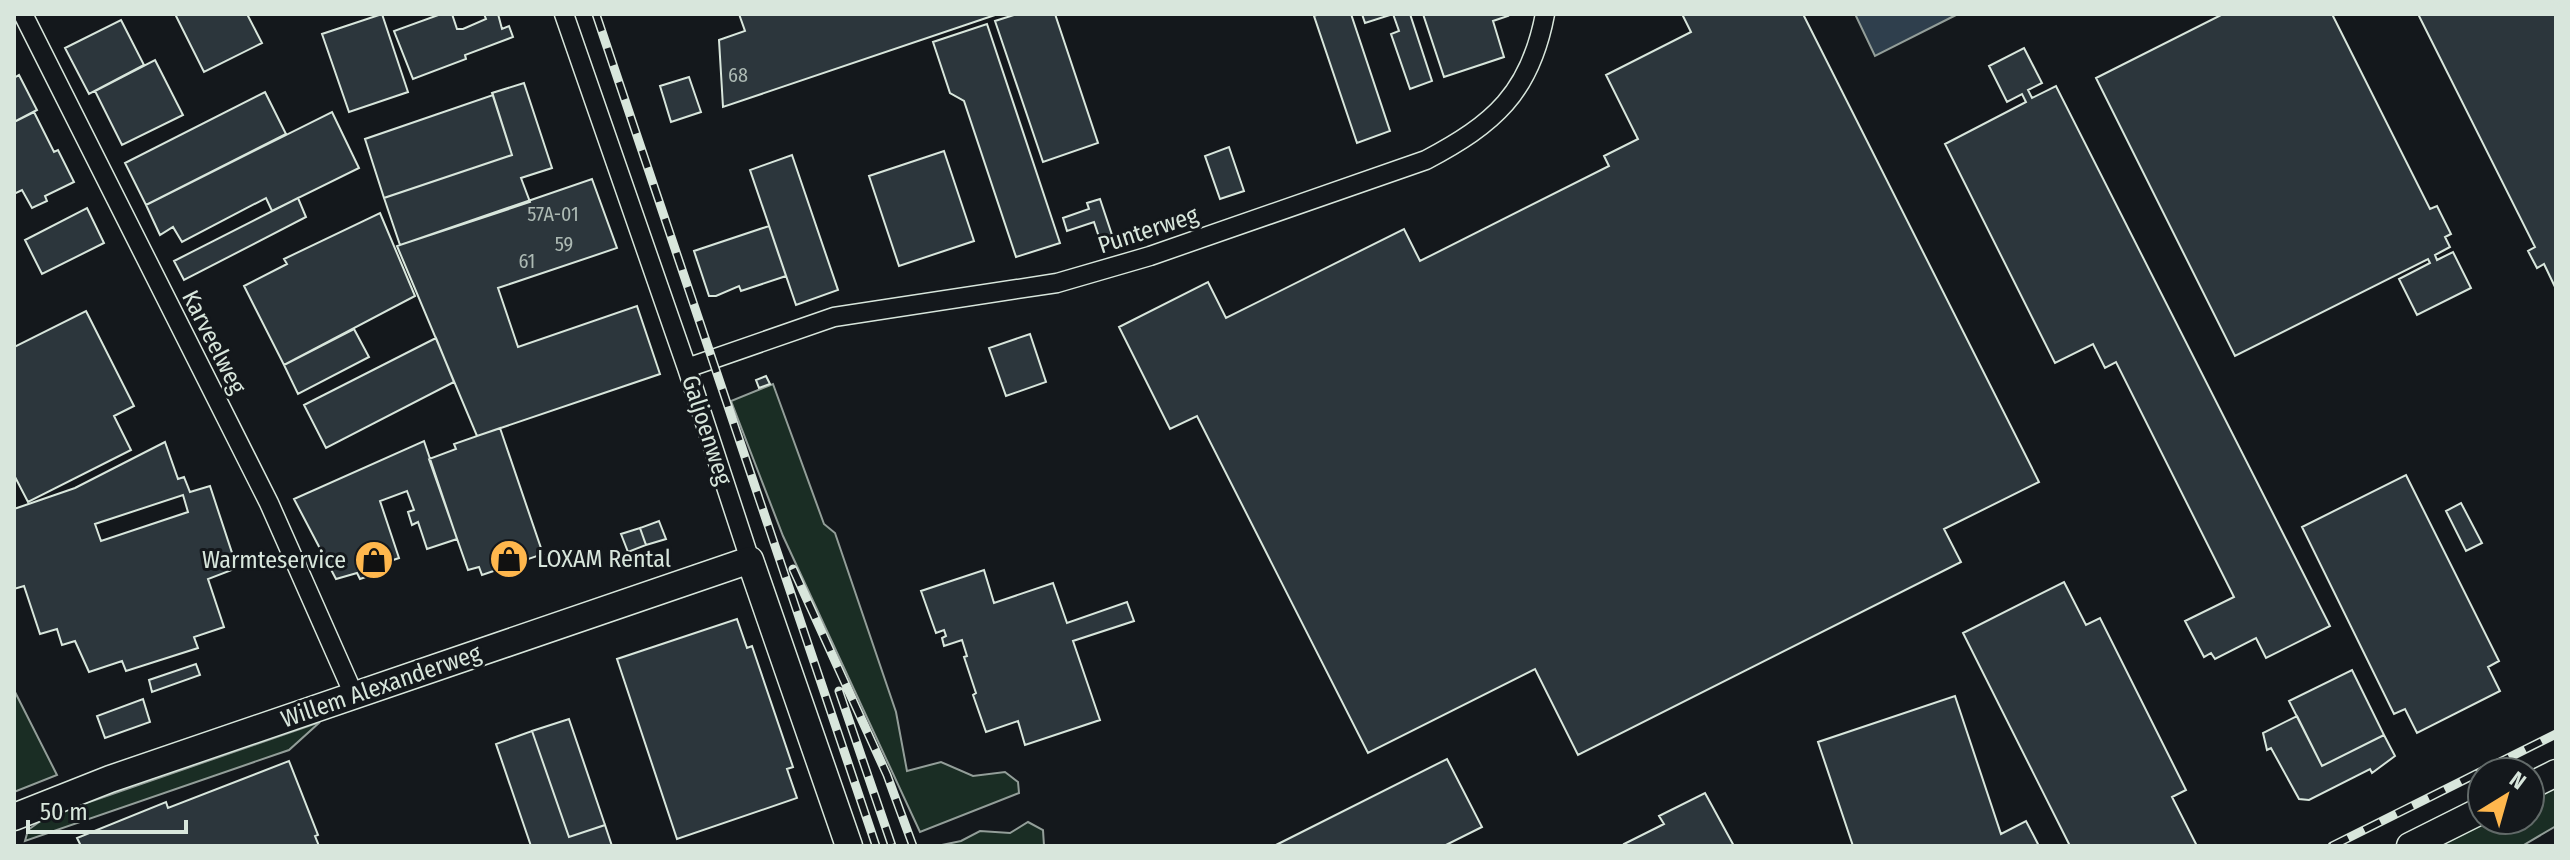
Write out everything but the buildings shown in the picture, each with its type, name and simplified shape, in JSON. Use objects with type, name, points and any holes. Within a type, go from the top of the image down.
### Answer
[{"type":"street","name":"Karveelweg","points":[[23,14],[269,503],[354,695]]},
{"type":"street","name":"Galjoenweg","points":[[564,14],[849,846]]},
{"type":"street","name":"Punterweg","points":[[687,368],[834,317],[1057,283],[1150,256],[1426,160],[1467,138],[1495,115],[1523,79],[1539,47],[1545,14]]},
{"type":"street","name":"Willem Alexanderweg","points":[[14,817],[110,779],[750,560]]},
{"type":"street","points":[[2410,846],[2466,818]]},
{"type":"green space","points":[[773,384],[824,524],[835,533],[896,712],[907,771],[941,762],[973,776],[1005,772],[1018,782],[1019,793],[920,832],[783,536],[731,401]]},
{"type":"green space","points":[[14,690],[57,775],[14,792]]},
{"type":"green space","points":[[320,722],[289,750],[25,841],[28,830],[46,817]]},
{"type":"green space","points":[[2556,785],[2556,826],[2546,832],[2546,790]]},
{"type":"green space","points":[[1028,822],[1043,830],[1044,846],[937,846],[961,841],[980,831],[1010,833]]},
{"type":"green space","points":[[2466,830],[2466,836],[2539,836],[2522,846],[2434,846]]},
{"type":"water","points":[[1855,14],[1958,14],[1875,56]]},
{"type":"railway","points":[[596,14],[876,846]]},
{"type":"railway","points":[[793,569],[887,775],[913,846]]},
{"type":"railway","points":[[839,691],[892,846]]},
{"type":"railway","points":[[2332,846],[2556,734]]},
{"type":"place","name":"LOXAM Rental","points":[[509,559]]},
{"type":"place","name":"Warmteservice","points":[[374,560]]}]
